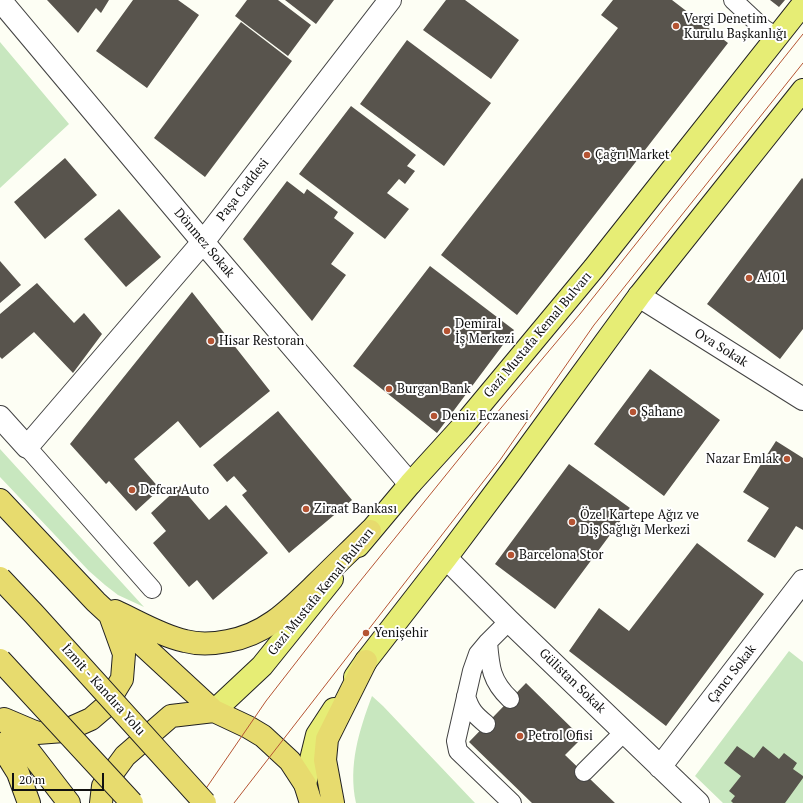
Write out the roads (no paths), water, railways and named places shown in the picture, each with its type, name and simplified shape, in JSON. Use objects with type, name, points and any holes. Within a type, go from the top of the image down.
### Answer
[{"type":"highway","points":[[0,500],[103,608],[214,711],[263,736],[290,761],[308,796]]},
{"type":"highway","points":[[103,608],[185,641],[208,644],[241,639],[257,633],[289,610],[370,531]]},
{"type":"highway","name":"İzmit - Kandıra Yolu","points":[[0,578],[205,803]]},
{"type":"highway","points":[[2,717],[37,733],[64,731],[91,719],[105,707],[122,678],[124,654],[103,608]]},
{"type":"highway","points":[[0,660],[132,803]]},
{"type":"highway","points":[[333,803],[325,760],[327,739],[366,661]]},
{"type":"highway","points":[[101,803],[103,786],[125,756],[171,716],[214,711]]},
{"type":"highway","points":[[2,717],[69,803]]},
{"type":"highway","points":[[0,744],[18,773],[29,803]]},
{"type":"main road","name":"Gazi Mustafa Kemal Bulvarı","points":[[214,711],[262,666],[370,531],[461,428],[594,268],[803,4]]},
{"type":"main road","points":[[308,796],[317,735],[366,661],[512,470],[639,296],[803,90]]},
{"type":"street","name":"Dönmez Sokak","points":[[0,0],[203,242],[410,484]]},
{"type":"street","name":"Paşa Caddesi","points":[[27,447],[203,242],[390,0]]},
{"type":"street","name":"Ova Sokak","points":[[639,296],[803,399]]},
{"type":"street","points":[[0,417],[27,447]]},
{"type":"street","name":"Gülistan Sokak","points":[[446,558],[693,801]]},
{"type":"street","name":"Çancı Sokak","points":[[660,767],[803,581]]},
{"type":"lane","points":[[733,0],[764,29],[777,37]]},
{"type":"lane","points":[[27,447],[152,589]]},
{"type":"lane","points":[[509,621],[478,654],[472,671],[456,741],[458,751],[512,803]]},
{"type":"lane","points":[[488,642],[490,669],[500,690],[510,699]]},
{"type":"lane","points":[[466,696],[469,707],[476,716],[486,724]]},
{"type":"lane","points":[[584,772],[624,732]]},
{"type":"tram line","points":[[196,803],[266,701],[336,611],[475,439],[580,314],[803,34]]},
{"type":"tram line","points":[[234,803],[500,460],[594,325],[803,63]]},
{"type":"place","name":"Vergi Denetim Kurulu Başkanlığı","points":[[676,26]]},
{"type":"place","name":"Çağrı Market","points":[[587,155]]},
{"type":"place","name":"A101","points":[[749,278]]},
{"type":"place","name":"Demiral İş Merkezi","points":[[447,331]]},
{"type":"place","name":"Hisar Restoran","points":[[211,341]]},
{"type":"place","name":"Burgan Bank","points":[[389,389]]},
{"type":"place","name":"Şahane","points":[[633,412]]},
{"type":"place","name":"Deniz Eczanesi","points":[[434,416]]},
{"type":"place","name":"Nazar Emlak","points":[[787,459]]},
{"type":"place","name":"Defcar Auto","points":[[132,490]]},
{"type":"place","name":"Ziraat Bankası","points":[[306,509]]},
{"type":"place","name":"Özel Kartepe Ağız ve Diş Sağlığı Merkezi","points":[[572,522]]},
{"type":"place","name":"Barcelona Stor","points":[[511,555]]},
{"type":"place","name":"Yenişehir","points":[[366,633]]},
{"type":"place","name":"Petrol Ofisi","points":[[520,736]]}]
